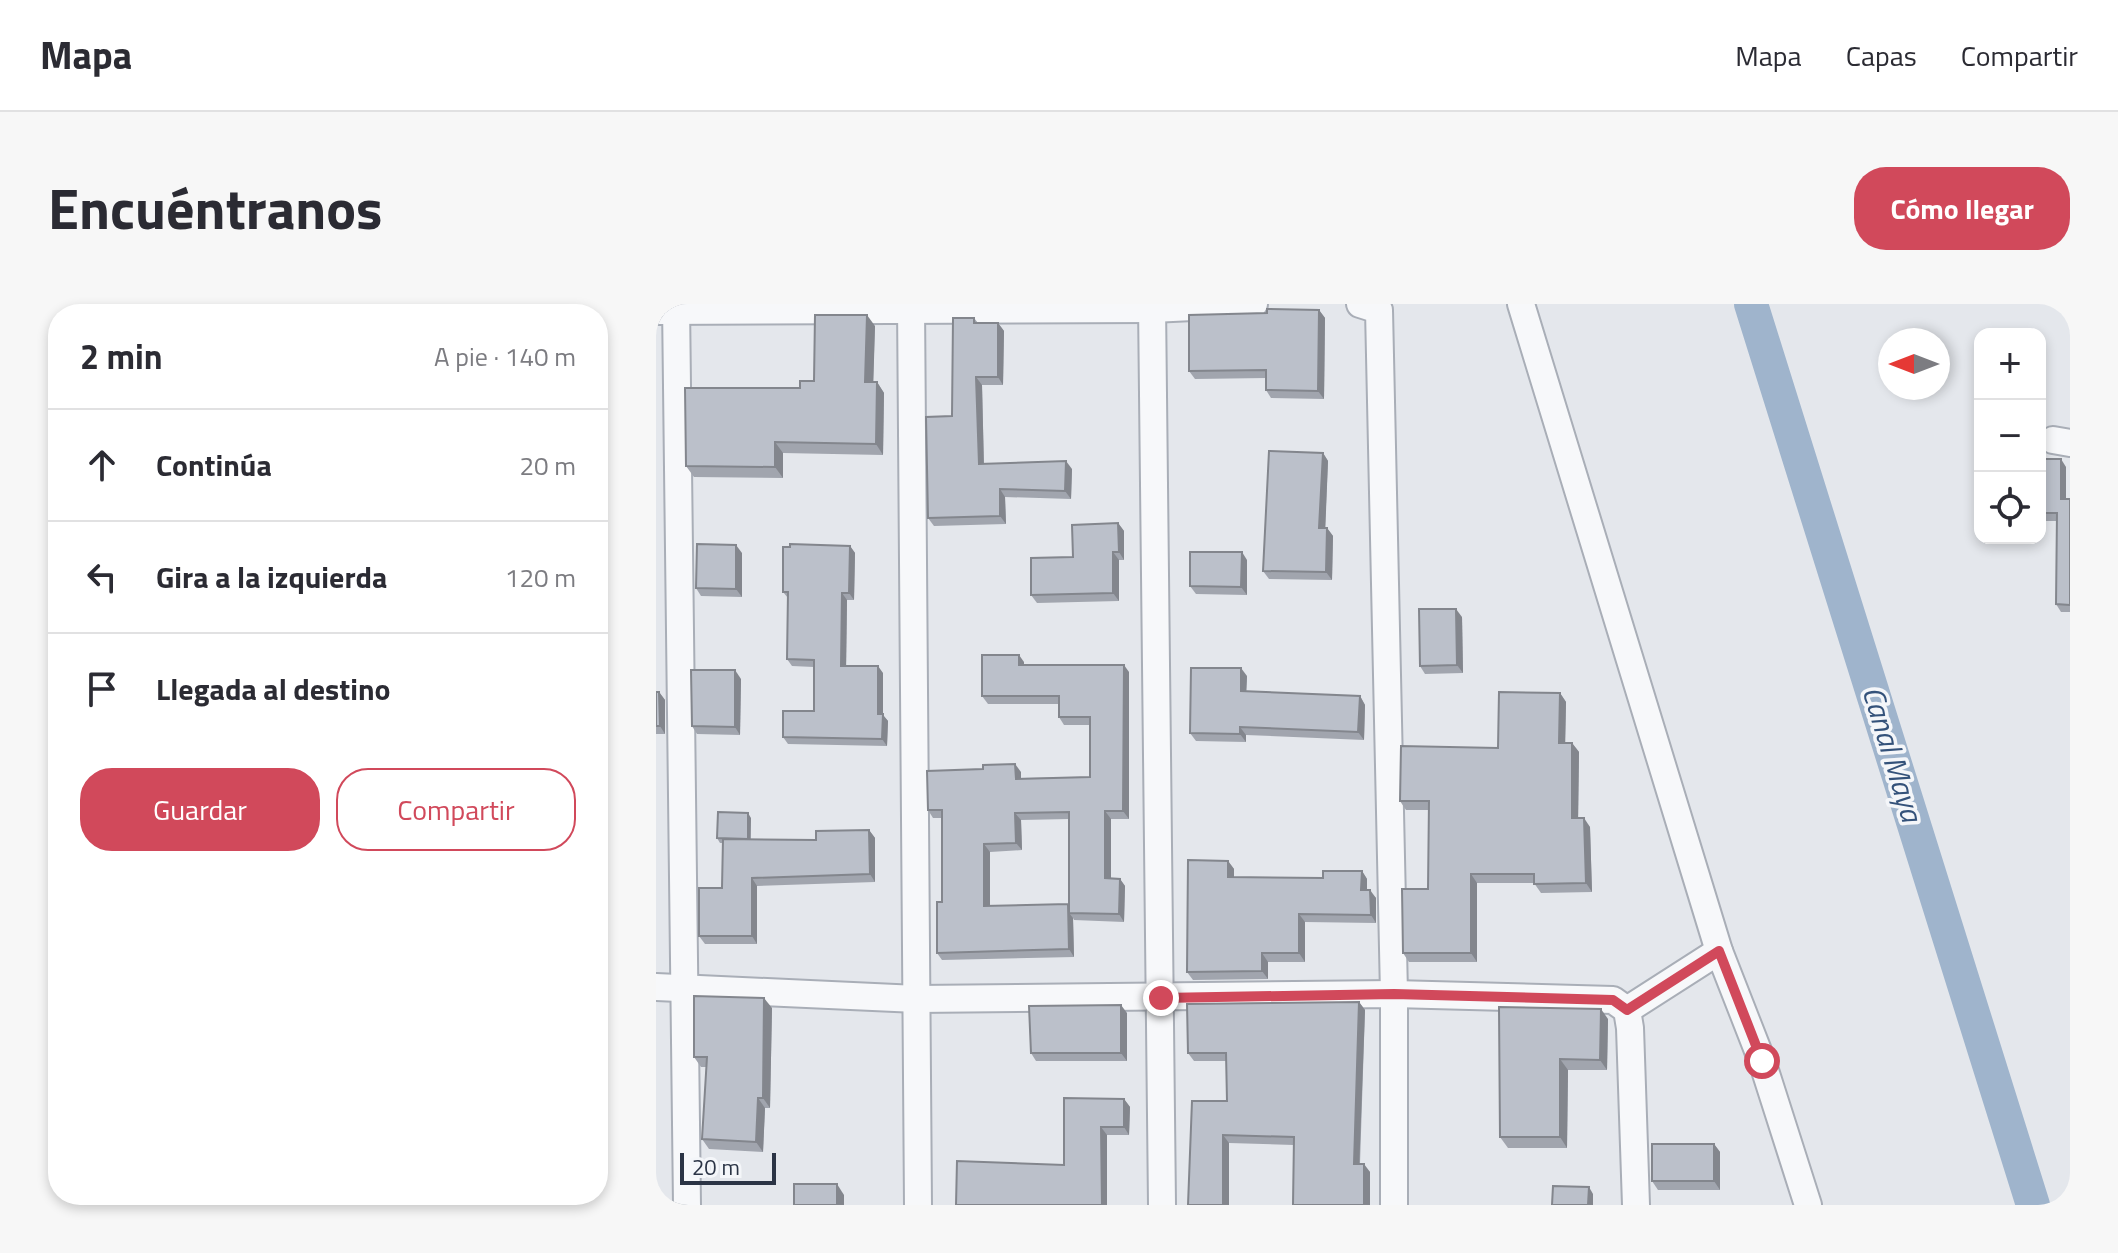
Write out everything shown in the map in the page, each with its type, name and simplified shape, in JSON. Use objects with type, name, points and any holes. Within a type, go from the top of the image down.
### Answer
[{"type":"street","points":[[687,1205],[686,987],[669,309],[1254,304]]},
{"type":"street","points":[[1360,304],[1379,310],[1394,994],[1394,1205]]},
{"type":"street","points":[[1521,304],[1719,951],[1762,1061],[1808,1205]]},
{"type":"street","points":[[1152,306],[1162,1205]]},
{"type":"street","points":[[911,308],[918,1205]]},
{"type":"street","points":[[1627,1010],[1719,951]]},
{"type":"street","points":[[656,987],[917,999],[1394,994],[1613,1000],[1627,1010],[1630,1028],[1636,1205]]},
{"type":"building","points":[[1267,309],[1319,310],[1318,391],[1266,390],[1266,370],[1189,371],[1189,315],[1267,313]]},
{"type":"building","points":[[815,315],[867,315],[865,382],[877,382],[876,444],[775,442],[775,467],[686,466],[685,388],[800,388],[800,381],[814,381]]},
{"type":"building","points":[[953,318],[974,318],[974,323],[998,323],[998,377],[976,377],[979,464],[1066,461],[1065,491],[1000,489],[1000,516],[928,518],[926,417],[952,416]]},
{"type":"building","points":[[1269,451],[1323,453],[1319,528],[1327,528],[1326,572],[1263,571]]},
{"type":"building","points":[[2046,459],[2061,459],[2061,499],[2070,499],[2070,605],[2056,604],[2057,513],[2046,513]]},
{"type":"building","points":[[1118,523],[1119,552],[1113,552],[1113,593],[1031,595],[1031,558],[1073,557],[1072,525]]},
{"type":"building","points":[[697,544],[736,545],[736,589],[696,588]]},
{"type":"building","points":[[790,544],[850,546],[849,593],[842,593],[841,666],[878,666],[878,714],[883,714],[882,739],[783,737],[783,711],[814,711],[814,660],[787,659],[788,592],[783,592],[783,547],[790,547]]},
{"type":"building","points":[[1190,552],[1242,552],[1241,587],[1190,586]]},
{"type":"building","points":[[1419,609],[1456,609],[1457,665],[1420,666]]},
{"type":"building","points":[[982,655],[1019,655],[1019,665],[1124,665],[1123,811],[1105,811],[1105,878],[1120,879],[1119,914],[1069,913],[1069,812],[1015,813],[1016,843],[984,844],[984,906],[1068,904],[1069,949],[937,953],[937,902],[942,902],[942,810],[928,810],[927,771],[983,769],[983,765],[1015,764],[1016,779],[1090,777],[1090,717],[1059,717],[1059,696],[982,696]]},
{"type":"building","points":[[1191,668],[1241,668],[1241,691],[1360,696],[1358,732],[1240,727],[1240,734],[1190,733]]},
{"type":"building","points":[[691,670],[735,670],[735,727],[692,726]]},
{"type":"building","points":[[656,692],[659,692],[660,726],[656,726]]},
{"type":"building","points":[[1499,692],[1560,693],[1559,743],[1572,743],[1572,818],[1584,818],[1586,883],[1534,884],[1534,874],[1471,874],[1471,953],[1403,953],[1402,889],[1428,889],[1429,801],[1400,801],[1401,746],[1498,748]]},
{"type":"building","points":[[718,812],[748,813],[748,839],[717,838]]},
{"type":"building","points":[[869,830],[870,874],[752,878],[752,936],[699,936],[699,888],[722,888],[723,839],[816,840],[816,831]]},
{"type":"building","points":[[1188,860],[1228,861],[1228,877],[1323,878],[1323,871],[1362,871],[1361,890],[1370,890],[1371,915],[1299,914],[1299,953],[1262,953],[1262,971],[1187,972]]},
{"type":"building","points":[[694,996],[764,998],[763,1098],[758,1098],[756,1142],[702,1139],[707,1057],[694,1057]]},
{"type":"building","points":[[1359,1002],[1354,1164],[1364,1164],[1364,1205],[1293,1205],[1294,1137],[1223,1135],[1223,1205],[1188,1205],[1192,1101],[1227,1101],[1226,1053],[1188,1053],[1187,1004]]},
{"type":"building","points":[[1121,1005],[1121,1053],[1031,1053],[1029,1006]]},
{"type":"building","points":[[1499,1007],[1601,1009],[1600,1060],[1560,1059],[1560,1137],[1500,1137]]},
{"type":"building","points":[[1064,1098],[1124,1099],[1124,1127],[1101,1127],[1102,1205],[956,1205],[957,1161],[1064,1165]]},
{"type":"building","points":[[1652,1144],[1714,1144],[1714,1181],[1652,1181]]},
{"type":"building","points":[[794,1184],[837,1184],[837,1205],[794,1205]]},
{"type":"building","points":[[1553,1186],[1589,1187],[1588,1205],[1552,1205]]},
{"type":"waterway","name":"Canal Maya","points":[[1751,304],[2033,1205]]},
{"type":"route","points":[[1161,998],[1394,994],[1613,1000],[1627,1010],[1719,951],[1762,1061]]}]
